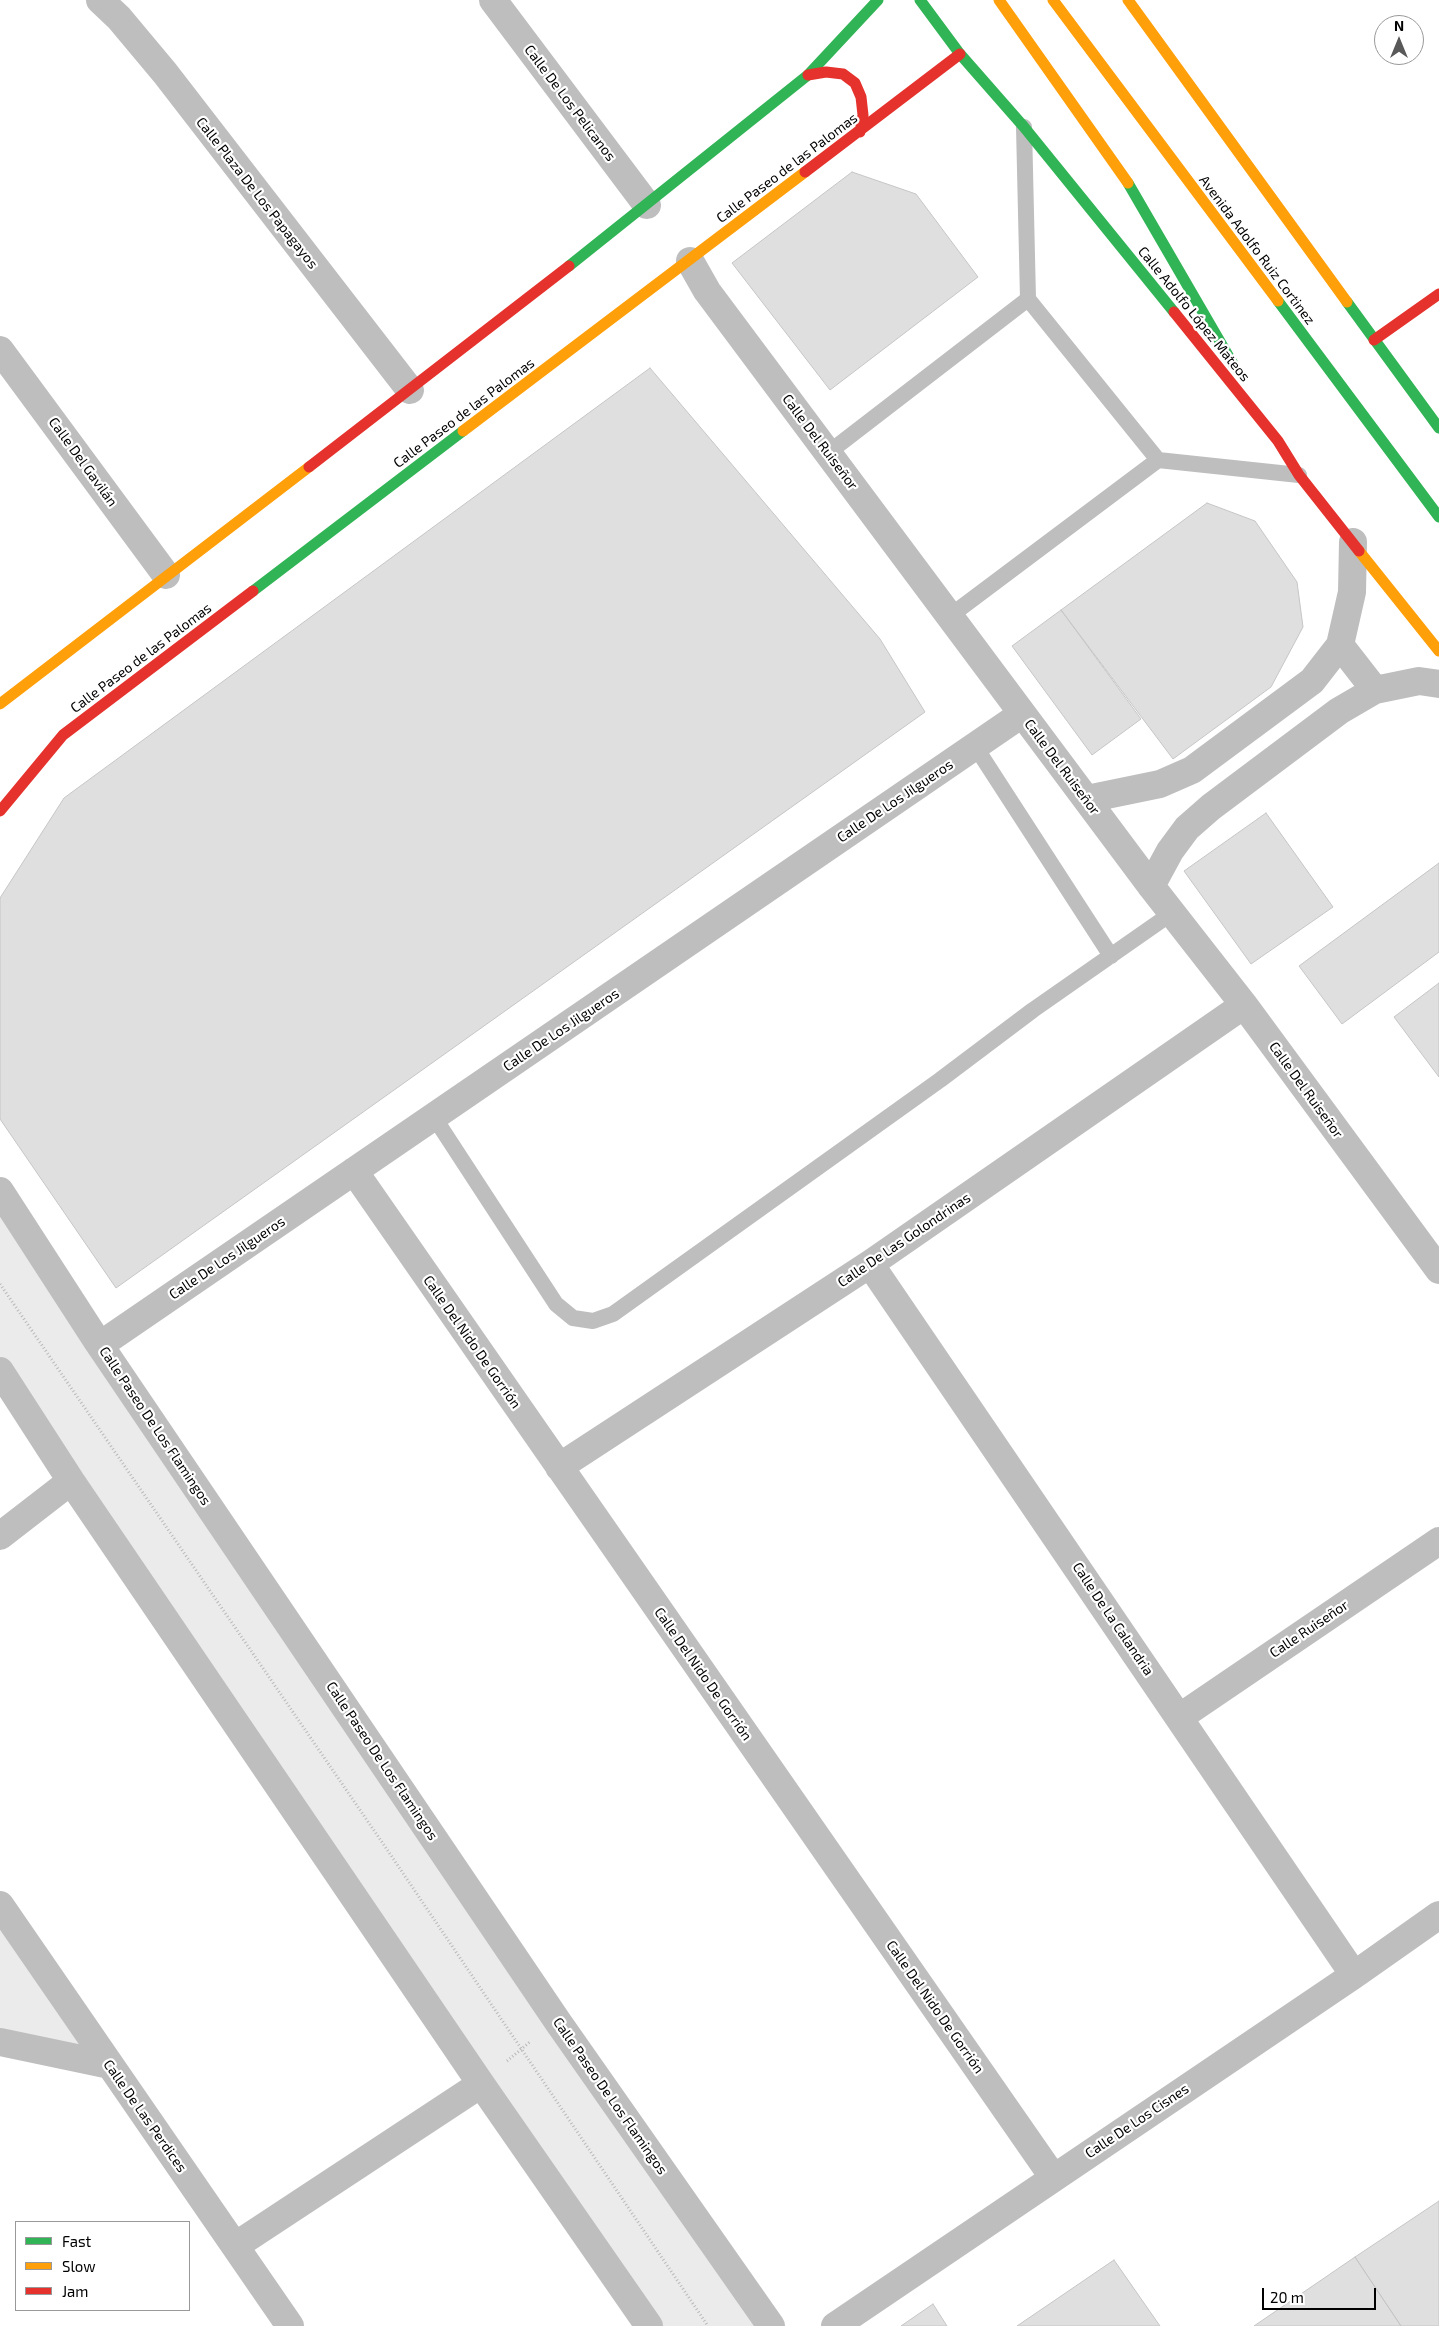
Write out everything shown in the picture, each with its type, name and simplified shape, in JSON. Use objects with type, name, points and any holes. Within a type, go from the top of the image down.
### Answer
[{"type":"street","name":"Calle Plaza De Los Papagayos","points":[[100,0],[119,18],[164,73],[410,390]]},
{"type":"street","name":"Calle De Los Pelicanos","points":[[494,0],[646,206]]},
{"type":"street","points":[[0,704],[410,390],[646,206],[808,75],[878,0]]},
{"type":"street","name":"Calle Adolfo López Mateos","points":[[920,0],[960,54],[1024,128],[1278,441],[1299,476],[1439,651]]},
{"type":"street","points":[[999,0],[1130,187],[1278,441]]},
{"type":"street","name":"Avenida Adolfo Ruiz Cortinez","points":[[1053,0],[1435,513]]},
{"type":"street","points":[[1128,0],[1439,428]]},
{"type":"street","name":"Calle Paseo de las Palomas","points":[[0,811],[63,735],[860,132],[960,54]]},
{"type":"street","points":[[808,75],[826,72],[843,74],[855,83],[861,97],[862,115],[860,132]]},
{"type":"street","name":"Calle Del Ruiseñor","points":[[690,261],[707,291],[1151,886],[1244,1005],[1439,1270]]},
{"type":"street","points":[[1374,340],[1439,294]]},
{"type":"street","name":"Calle Del Gavilán","points":[[0,350],[166,575]]},
{"type":"street","points":[[1087,799],[1160,784],[1192,770],[1312,681],[1340,645],[1352,592],[1353,542]]},
{"type":"street","points":[[1340,645],[1375,690]]},
{"type":"street","points":[[1151,886],[1170,851],[1187,828],[1211,806],[1339,712],[1375,690],[1419,681],[1439,684]]},
{"type":"street","name":"Calle De Los Jilgueros","points":[[100,1345],[1022,714]]},
{"type":"street","name":"Calle De Las Golondrinas","points":[[560,1467],[870,1264],[1244,1005]]},
{"type":"street","name":"Calle Del Nido De Gorrión","points":[[354,1171],[1054,2177]]},
{"type":"street","name":"Calle Paseo De Los Flamingos","points":[[0,1191],[100,1345],[558,2022],[771,2326]]},
{"type":"street","name":"Calle De La Calandria","points":[[870,1264],[1180,1716],[1354,1975]]},
{"type":"street","points":[[0,1371],[71,1480],[481,2084],[649,2326]]},
{"type":"street","points":[[0,1536],[71,1480]]},
{"type":"street","name":"Calle Ruiseñor","points":[[1180,1716],[1439,1541]]},
{"type":"street","name":"Calle De Las Perdices","points":[[0,1905],[290,2326]]},
{"type":"street","name":"Calle De Los Cisnes","points":[[836,2326],[1354,1975],[1439,1915]]},
{"type":"street","points":[[0,2042],[110,2065]]},
{"type":"street","points":[[235,2246],[481,2084]]},
{"type":"lane","points":[[1024,128],[1028,299],[1158,460]]},
{"type":"lane","points":[[828,453],[1028,299]]},
{"type":"lane","points":[[950,616],[1158,460],[1299,476]]},
{"type":"lane","points":[[975,746],[1111,956]]},
{"type":"lane","points":[[434,1117],[556,1304],[573,1318],[594,1321],[613,1314],[1172,913]]},
{"type":"path","points":[[0,1284],[521,2048],[708,2326]]},
{"type":"path","points":[[481,2084],[521,2048],[558,2022]]},
{"type":"shaded area","points":[[0,1191],[771,2326],[649,2326],[0,1367]]},
{"type":"shaded area","points":[[0,1905],[110,2065],[0,2042]]},
{"type":"building","points":[[852,172],[916,194],[978,277],[830,390],[732,263]]},
{"type":"building","points":[[650,368],[880,639],[925,712],[116,1288],[0,1119],[0,898],[64,798]]},
{"type":"building","points":[[1207,503],[1255,521],[1297,582],[1303,627],[1271,687],[1173,759],[1061,610]]},
{"type":"building","points":[[1061,610],[1141,719],[1092,755],[1012,646]]},
{"type":"building","points":[[1266,813],[1333,907],[1251,964],[1184,871]]},
{"type":"building","points":[[1439,863],[1439,952],[1342,1024],[1299,966]]},
{"type":"building","points":[[1439,983],[1439,1077],[1394,1017]]},
{"type":"building","points":[[1439,2201],[1439,2326],[1401,2326],[1355,2257]]},
{"type":"building","points":[[1355,2257],[1401,2326],[1254,2326]]},
{"type":"building","points":[[1114,2260],[1160,2326],[1017,2326]]},
{"type":"building","points":[[933,2304],[947,2326],[901,2326]]},
{"type":"traffic: fast","points":[[569,266],[808,75],[878,0]]},
{"type":"traffic: fast","points":[[920,0],[960,54],[1024,127],[1174,312]]},
{"type":"traffic: fast","points":[[1128,183],[1233,364]]},
{"type":"traffic: fast","points":[[1278,301],[1439,517]]},
{"type":"traffic: fast","points":[[1347,302],[1439,428]]},
{"type":"traffic: fast","points":[[253,591],[463,431]]},
{"type":"traffic: slow","points":[[999,0],[1128,183]]},
{"type":"traffic: slow","points":[[1053,0],[1278,301]]},
{"type":"traffic: slow","points":[[1128,0],[1347,302]]},
{"type":"traffic: slow","points":[[463,431],[805,172]]},
{"type":"traffic: slow","points":[[0,704],[309,467]]},
{"type":"traffic: slow","points":[[1359,551],[1439,651]]},
{"type":"traffic: jam","points":[[805,172],[960,54]]},
{"type":"traffic: jam","points":[[808,75],[826,72],[843,74],[855,83],[861,97],[863,115],[860,132]]},
{"type":"traffic: jam","points":[[309,467],[569,266]]},
{"type":"traffic: jam","points":[[1374,340],[1439,294]]},
{"type":"traffic: jam","points":[[1174,312],[1278,441],[1299,475],[1359,551]]},
{"type":"traffic: jam","points":[[0,811],[63,735],[253,591]]}]
